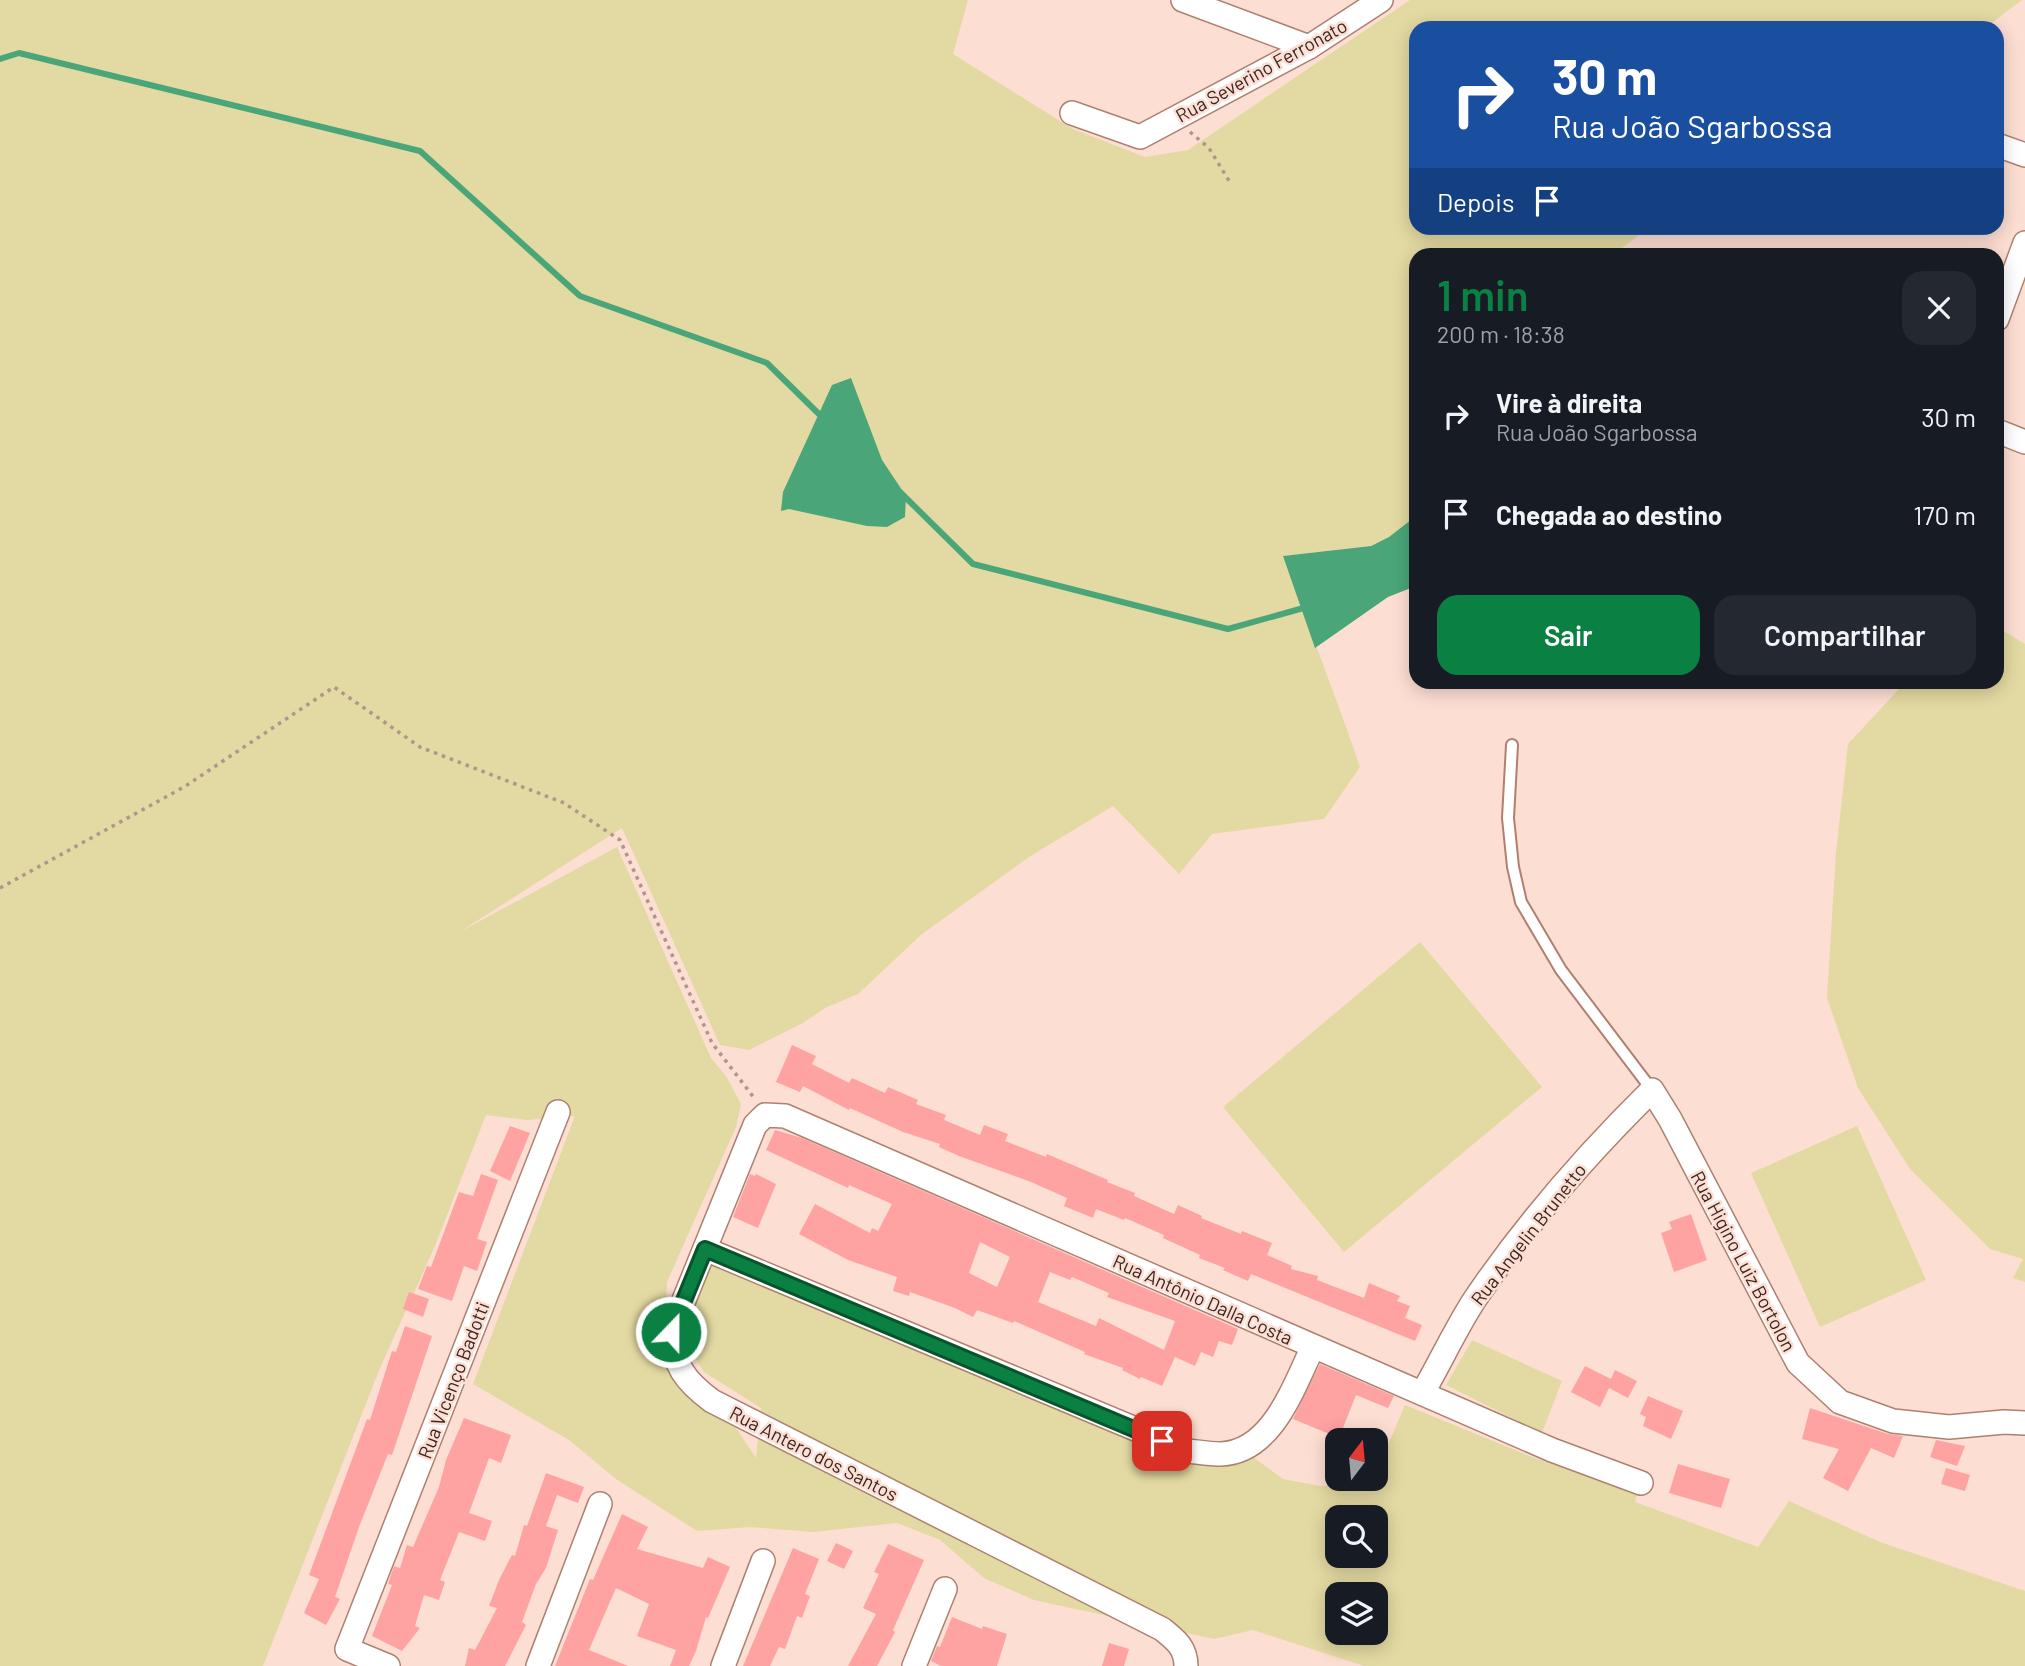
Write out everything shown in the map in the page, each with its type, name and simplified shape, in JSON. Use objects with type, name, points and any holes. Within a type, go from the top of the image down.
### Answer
[{"type":"street","points":[[1183,0],[1309,47]]},
{"type":"street","name":"Rua Severino Ferronato","points":[[1072,113],[1140,137],[1309,47],[1381,0]]},
{"type":"street","points":[[2004,148],[2025,155]]},
{"type":"street","points":[[2004,300],[2025,243]]},
{"type":"street","points":[[2004,434],[2025,442]]},
{"type":"street","name":"Rua Angelin Brunetto","points":[[1423,1392],[1474,1300],[1540,1212],[1623,1118],[1652,1090]]},
{"type":"street","name":"Rua Higino Luiz Bortolon","points":[[1652,1090],[1670,1119],[1798,1363],[1840,1402],[1893,1420],[1949,1427],[2004,1422],[2025,1423]]},
{"type":"street","name":"Rua Vicenço Badotti","points":[[388,1666],[347,1649],[558,1112]]},
{"type":"street","name":"Rua Antero dos Santos","points":[[765,1115],[755,1125],[671,1332],[673,1354],[680,1370],[693,1387],[712,1401],[1162,1629],[1177,1641],[1186,1655],[1186,1666]]},
{"type":"street","name":"Rua Antônio Dalla Costa","points":[[765,1115],[785,1116],[1552,1450],[1641,1483]]},
{"type":"street","points":[[705,1249],[1188,1451],[1223,1454],[1245,1447],[1267,1431],[1313,1347]]},
{"type":"street","points":[[538,1666],[600,1504]]},
{"type":"street","points":[[723,1666],[763,1561]]},
{"type":"street","points":[[914,1666],[945,1589]]},
{"type":"lane","points":[[1512,745],[1508,818],[1513,867],[1521,902],[1561,970],[1652,1090]]},
{"type":"path","points":[[1175,119],[1209,148],[1231,184]]},
{"type":"path","points":[[0,888],[184,787],[334,687],[420,747],[564,803],[620,840],[712,1043],[745,1084],[765,1115]]},
{"type":"shaded area","points":[[0,0],[968,0],[953,54],[1073,129],[1145,157],[1188,150],[1410,0],[2022,0],[1994,21],[1409,21],[1409,235],[1639,235],[1622,248],[1409,248],[1409,521],[1389,537],[1370,546],[1284,556],[1360,767],[1324,819],[1212,834],[1179,874],[1113,806],[1029,857],[922,934],[858,994],[825,1008],[803,1023],[749,1050],[720,1045],[622,828],[458,933],[617,847],[711,1058],[726,1076],[741,1104],[736,1127],[667,1282],[664,1333],[668,1374],[732,1422],[756,1458],[761,1408],[704,1372],[680,1334],[697,1256],[1147,1448],[1216,1456],[1245,1451],[1283,1479],[1325,1486],[1325,1491],[1388,1491],[1388,1445],[1405,1405],[1537,1459],[1638,1491],[1635,1502],[1758,1547],[1789,1501],[1880,1542],[2025,1591],[2025,1666],[1364,1666],[1253,1630],[1214,1639],[1034,1600],[984,1578],[940,1540],[897,1523],[813,1532],[750,1527],[697,1531],[616,1479],[569,1440],[473,1384],[575,1116],[527,1120],[486,1115],[435,1246],[380,1368],[263,1666],[0,1666]]},
{"type":"shaded area","points":[[851,378],[882,460],[906,496],[905,517],[887,527],[867,526],[789,509],[781,511],[783,492],[832,385]]},
{"type":"shaded area","points":[[1409,521],[1409,589],[1388,597],[1315,648],[1283,556],[1371,546],[1389,537]]},
{"type":"shaded area","points":[[2004,631],[2025,644],[2025,1282],[2013,1278],[2023,1259],[1990,1249],[1910,1169],[1858,1088],[1827,998],[1836,853],[1848,744],[1899,689],[2004,689]]},
{"type":"shaded area","points":[[1420,942],[1542,1087],[1344,1252],[1223,1107]]},
{"type":"shaded area","points":[[1857,1126],[1926,1280],[1820,1327],[1751,1173]]},
{"type":"shaded area","points":[[1472,1340],[1562,1381],[1542,1433],[1446,1385]]},
{"type":"building","points":[[792,1045],[816,1056],[812,1064],[849,1083],[852,1078],[885,1093],[888,1087],[918,1100],[916,1104],[946,1115],[944,1120],[980,1135],[984,1125],[1008,1134],[1005,1141],[1046,1157],[1047,1154],[1108,1180],[1107,1182],[1135,1193],[1134,1196],[1174,1214],[1178,1205],[1202,1216],[1201,1218],[1272,1243],[1267,1255],[1292,1266],[1291,1269],[1318,1276],[1317,1280],[1364,1298],[1369,1283],[1400,1296],[1397,1301],[1410,1306],[1405,1318],[1422,1325],[1415,1341],[1251,1274],[1248,1281],[1199,1258],[1200,1255],[1163,1238],[1164,1235],[1125,1218],[1124,1220],[1096,1209],[1093,1218],[1064,1206],[1067,1198],[1031,1182],[959,1156],[939,1147],[940,1144],[903,1132],[850,1108],[849,1110],[803,1086],[800,1092],[776,1082]]},
{"type":"building","points":[[510,1126],[530,1133],[510,1181],[490,1171]]},
{"type":"building","points":[[775,1130],[802,1138],[1238,1329],[1232,1345],[1219,1341],[1213,1357],[1201,1352],[1195,1366],[1175,1357],[1162,1386],[1141,1377],[1140,1379],[1122,1370],[1123,1368],[1084,1354],[1085,1352],[1014,1321],[1013,1323],[977,1310],[973,1317],[910,1292],[909,1296],[893,1291],[897,1277],[848,1260],[799,1234],[815,1204],[870,1233],[872,1228],[878,1231],[892,1204],[849,1185],[848,1188],[766,1150]],"holes":[[[980,1242],[1010,1257],[997,1287],[969,1273]],[[1050,1272],[1070,1280],[1072,1277],[1109,1293],[1107,1297],[1175,1321],[1164,1350],[1099,1318],[1096,1326],[1038,1302]]]},
{"type":"building","points":[[481,1174],[498,1180],[477,1239],[487,1242],[477,1271],[464,1266],[452,1301],[418,1289],[427,1266],[431,1267],[459,1192],[473,1196]]},
{"type":"building","points":[[750,1174],[756,1174],[776,1184],[758,1228],[733,1217]]},
{"type":"building","points":[[1691,1214],[1707,1260],[1674,1272],[1661,1233],[1672,1229],[1669,1222]]},
{"type":"building","points":[[409,1292],[429,1299],[423,1317],[403,1309]]},
{"type":"building","points":[[405,1326],[432,1336],[392,1455],[388,1454],[359,1527],[335,1597],[340,1599],[326,1625],[304,1613],[319,1579],[309,1575],[367,1419],[370,1420],[392,1351],[396,1352]]},
{"type":"building","points":[[1320,1364],[1394,1396],[1388,1408],[1356,1395],[1343,1428],[1325,1428],[1325,1432],[1293,1419]]},
{"type":"building","points":[[1585,1366],[1611,1379],[1615,1370],[1637,1381],[1628,1398],[1609,1388],[1600,1407],[1571,1392]]},
{"type":"building","points":[[1648,1396],[1683,1411],[1671,1439],[1643,1426],[1646,1417],[1640,1414]]},
{"type":"building","points":[[1810,1408],[1888,1434],[1903,1436],[1894,1458],[1871,1448],[1848,1491],[1823,1478],[1839,1449],[1802,1439]]},
{"type":"building","points":[[464,1418],[511,1435],[501,1463],[489,1458],[469,1513],[492,1521],[485,1541],[459,1532],[440,1580],[445,1582],[439,1600],[424,1595],[415,1626],[420,1628],[402,1651],[372,1636],[392,1585],[388,1584],[394,1566],[400,1568],[407,1545],[413,1547],[439,1487],[446,1460]]},
{"type":"building","points":[[1936,1440],[1965,1446],[1957,1466],[1930,1457]]},
{"type":"building","points":[[1678,1464],[1730,1479],[1721,1508],[1669,1493]]},
{"type":"building","points":[[1946,1468],[1970,1475],[1965,1491],[1941,1484]]},
{"type":"building","points":[[546,1473],[584,1487],[578,1503],[557,1495],[546,1526],[558,1530],[546,1568],[536,1584],[522,1622],[526,1625],[505,1666],[465,1666],[469,1648],[475,1650],[497,1608],[489,1606],[512,1555],[515,1556],[524,1525],[527,1526]]},
{"type":"building","points":[[622,1514],[648,1527],[637,1549],[703,1568],[708,1557],[730,1567],[708,1618],[706,1617],[696,1651],[689,1666],[670,1666],[676,1650],[637,1636],[649,1604],[616,1588],[589,1650],[628,1666],[555,1666],[590,1579],[593,1580]]},
{"type":"building","points":[[836,1543],[853,1551],[844,1569],[827,1561]]},
{"type":"building","points":[[888,1544],[924,1560],[893,1630],[895,1632],[877,1666],[848,1666],[876,1614],[863,1608],[879,1574],[874,1572]]},
{"type":"building","points":[[793,1548],[819,1559],[805,1594],[810,1596],[802,1618],[797,1616],[785,1649],[779,1647],[770,1666],[743,1666]]},
{"type":"building","points":[[952,1617],[982,1629],[983,1626],[1007,1634],[997,1666],[941,1666],[931,1661]]},
{"type":"building","points":[[1109,1643],[1129,1649],[1124,1666],[1102,1666]]},
{"type":"waterway","points":[[0,59],[19,53],[420,151],[580,296],[767,363],[824,419]]},
{"type":"waterway","points":[[900,492],[973,564],[1228,629],[1307,607]]},
{"type":"route","points":[[671,1332],[705,1249],[1162,1441]]}]
